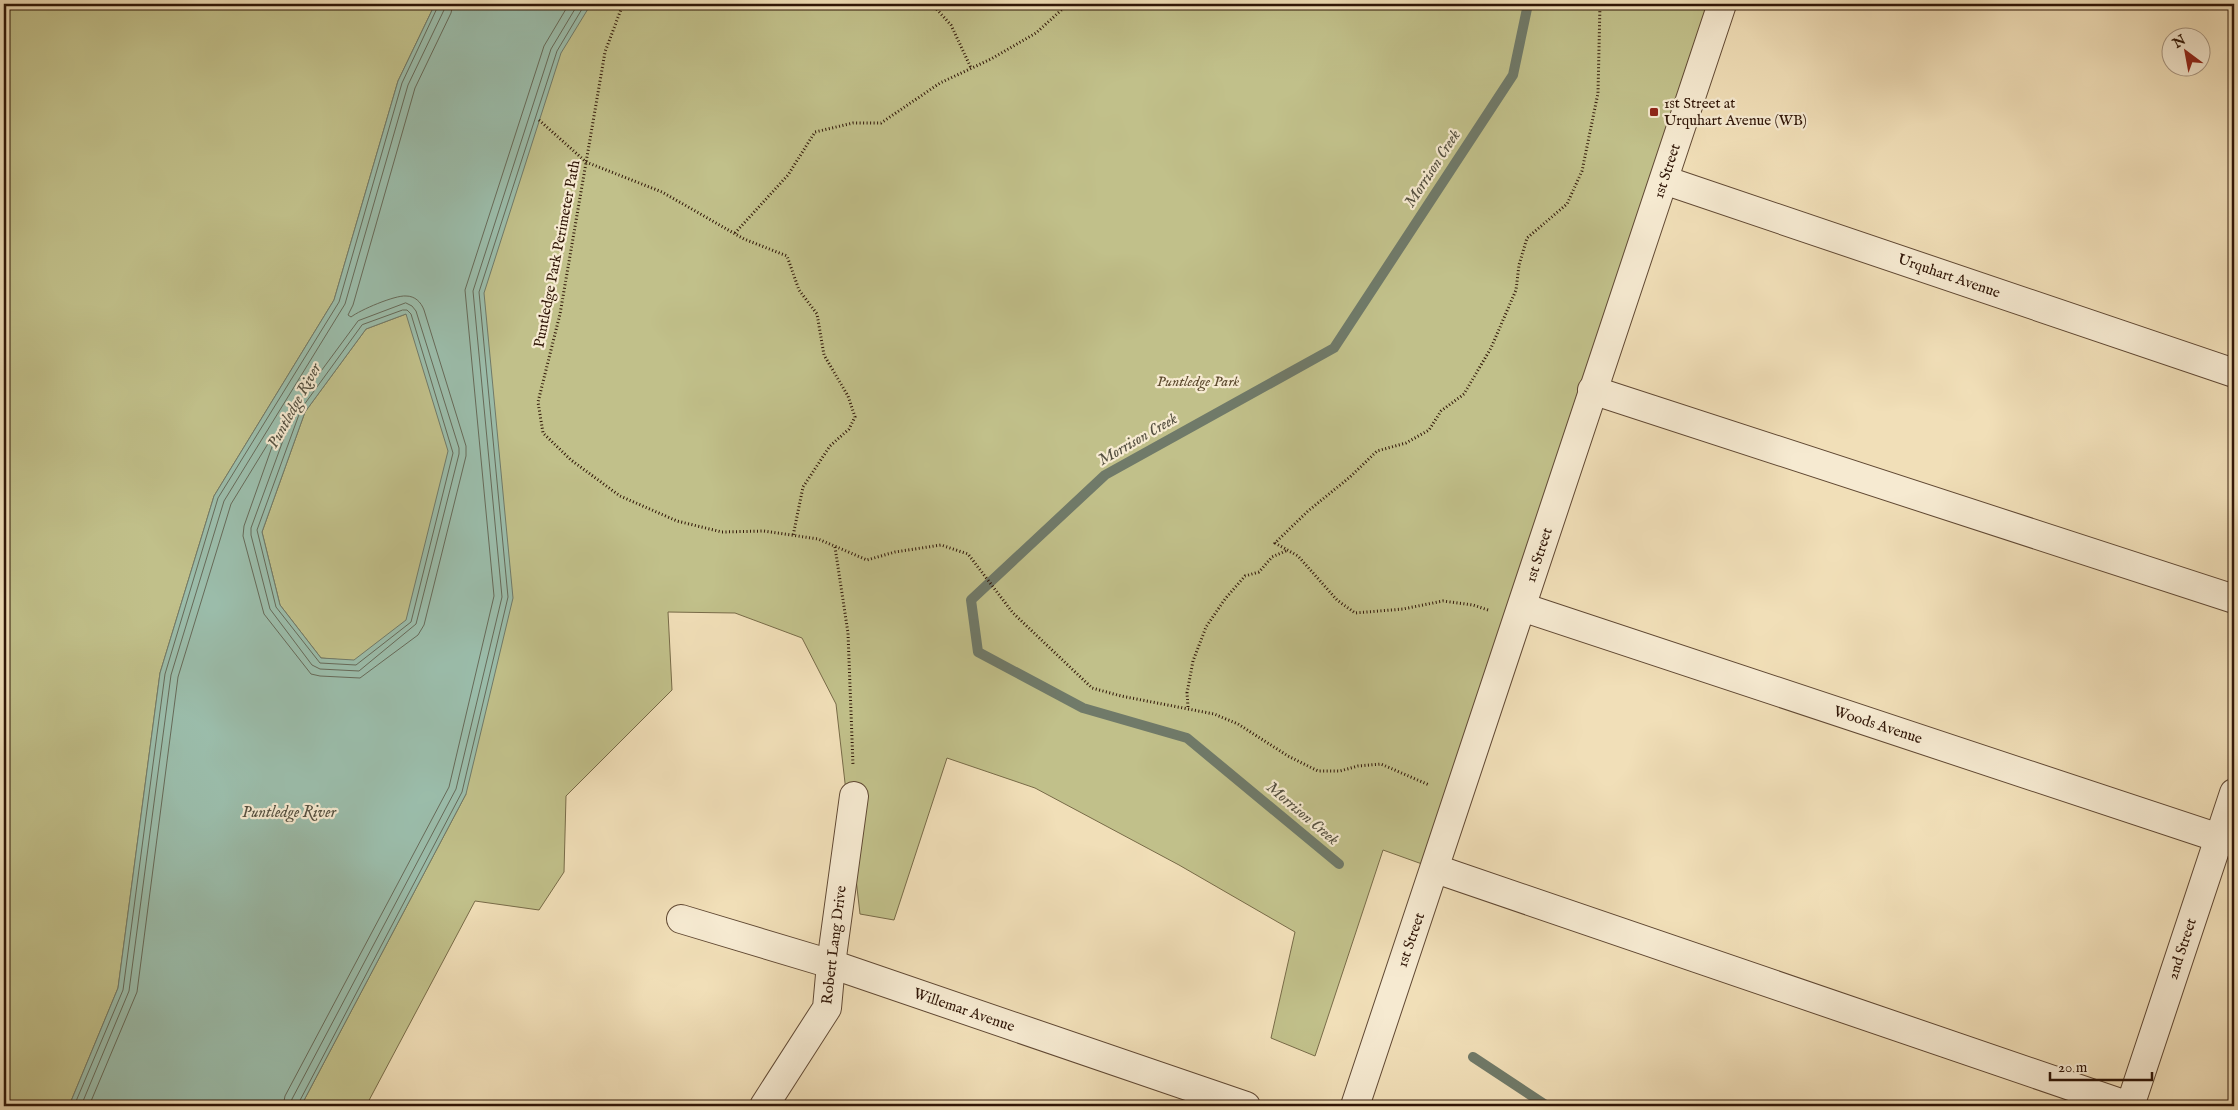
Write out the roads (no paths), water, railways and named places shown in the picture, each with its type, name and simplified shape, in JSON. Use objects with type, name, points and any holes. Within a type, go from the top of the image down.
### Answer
[{"type":"street","name":"1st Street","points":[[1355,1106],[1436,868],[1592,390],[1722,4]]},
{"type":"street","name":"Urquhart Avenue","points":[[1664,180],[2234,373]]},
{"type":"street","points":[[1592,390],[2234,599]]},
{"type":"street","name":"Woods Avenue","points":[[1519,613],[2227,840]]},
{"type":"street","name":"2nd Street","points":[[2129,1106],[2227,840],[2234,792]]},
{"type":"street","name":"Robert Lang Drive","points":[[764,1106],[827,1008],[831,964],[854,796]]},
{"type":"street","points":[[1436,868],[2129,1106]]},
{"type":"street","name":"Willemar Avenue","points":[[681,919],[831,964],[1246,1106]]},
{"type":"water","name":"Puntledge River","points":[[435,4],[591,4],[561,53],[484,293],[513,598],[466,794],[301,1106],[69,1106],[118,988],[160,673],[214,496],[334,300],[398,81]],"holes":[[[406,314],[448,451],[406,620],[354,660],[321,658],[280,605],[262,532],[305,412],[366,329]]]},
{"type":"waterway","name":"Morrison Creek","points":[[1339,864],[1187,738],[1083,708],[978,652],[971,600],[1105,475],[1334,348],[1513,75],[1528,4]]},
{"type":"waterway","name":"Morrison Creek","points":[[1473,1057],[1547,1106]]},
{"type":"place","name":"1st Street at Urquhart Avenue (WB)","points":[[1654,112]]},
{"type":"park label","name":"Puntledge Park","points":[[1198,381]]}]
